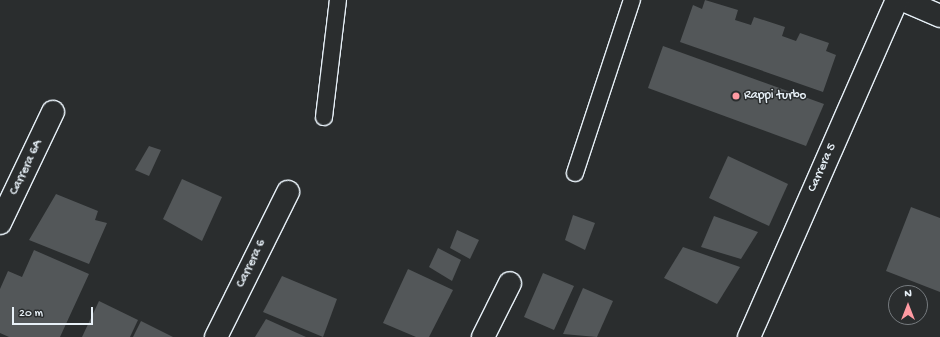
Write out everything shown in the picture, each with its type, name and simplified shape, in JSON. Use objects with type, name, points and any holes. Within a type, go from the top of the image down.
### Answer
[{"type":"street","name":"Carrera 5","points":[[749,337],[897,0]]},
{"type":"street","points":[[903,0],[940,16]]},
{"type":"street","name":"Carrera 6A","points":[[0,223],[53,112]]},
{"type":"street","name":"Carrera 6","points":[[216,337],[288,192]]},
{"type":"street","points":[[483,337],[510,283]]},
{"type":"lane","points":[[324,117],[338,0]]},
{"type":"lane","points":[[575,173],[632,0]]},
{"type":"building","points":[[705,0],[738,10],[735,20],[751,25],[754,17],[785,27],[782,36],[796,41],[800,33],[829,43],[826,51],[836,55],[823,92],[680,42],[693,5],[702,9]]},
{"type":"building","name":"Rappi turbo","points":[[663,46],[824,104],[806,146],[648,88]]},
{"type":"building","points":[[149,146],[161,150],[149,176],[135,170]]},
{"type":"building","points":[[728,156],[788,184],[769,226],[709,198]]},
{"type":"building","points":[[182,179],[222,197],[202,241],[163,219]]},
{"type":"building","points":[[56,194],[98,211],[95,220],[107,223],[89,264],[29,240]]},
{"type":"building","points":[[911,207],[940,218],[940,292],[928,287],[928,285],[922,285],[886,271]]},
{"type":"building","points":[[573,215],[595,223],[585,250],[565,240]]},
{"type":"building","points":[[714,216],[758,232],[741,259],[701,247]]},
{"type":"building","points":[[457,230],[479,240],[470,259],[450,248]]},
{"type":"building","points":[[683,247],[740,267],[717,304],[664,278]]},
{"type":"building","points":[[438,248],[461,260],[452,281],[429,267]]},
{"type":"building","points":[[34,250],[89,274],[60,337],[9,337],[0,333],[0,289],[8,271],[22,277]]},
{"type":"building","points":[[408,269],[453,290],[429,337],[416,337],[383,323]]},
{"type":"building","points":[[543,273],[574,286],[554,330],[524,317]]},
{"type":"building","points":[[282,276],[337,299],[323,337],[263,312]]},
{"type":"building","points":[[583,288],[613,301],[597,337],[563,334]]},
{"type":"building","points":[[99,301],[138,320],[130,337],[82,337]]},
{"type":"building","points":[[266,319],[306,337],[255,337]]},
{"type":"building","points":[[141,321],[173,337],[133,337]]},
{"type":"place","name":"Rappi turbo","points":[[736,96]]}]
